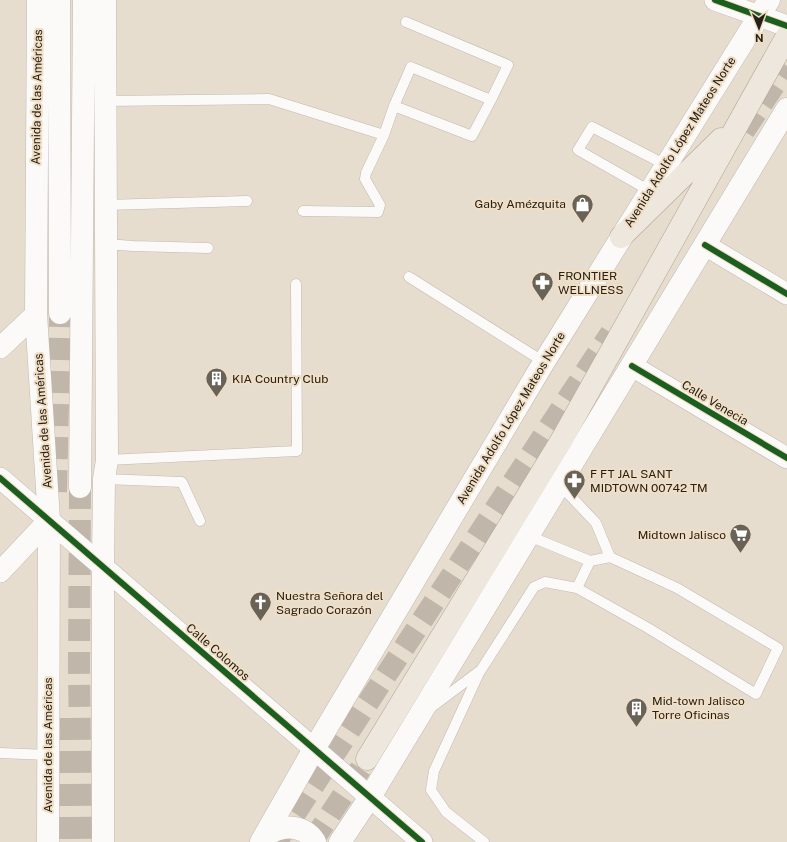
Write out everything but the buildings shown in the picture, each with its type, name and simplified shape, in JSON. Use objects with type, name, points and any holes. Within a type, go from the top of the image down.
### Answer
[{"type":"main road","name":"Avenida de las Américas","points":[[38,0],[36,314],[49,520],[48,842]]},
{"type":"main road","name":"Avenida de las Américas","points":[[59,0],[60,313]]},
{"type":"main road","points":[[80,487],[84,0]]},
{"type":"main road","points":[[103,842],[103,567],[106,469],[105,0]]},
{"type":"main road","name":"Avenida Adolfo López Mateos Norte","points":[[261,842],[314,749],[544,362],[666,165],[758,5]]},
{"type":"main road","points":[[367,759],[561,441],[787,36]]},
{"type":"main road","points":[[340,842],[370,797],[420,716],[787,109]]},
{"type":"main road","points":[[621,237],[739,121]]},
{"type":"main road","points":[[261,842],[274,830],[291,827],[300,829],[307,833],[315,842]]},
{"type":"street","points":[[715,0],[758,5],[787,26]]},
{"type":"street","points":[[705,245],[787,294]]},
{"type":"street","points":[[0,348],[36,314]]},
{"type":"street","name":"Calle Venecia","points":[[632,366],[787,458]]},
{"type":"street","name":"Calle Colomos","points":[[0,478],[422,842]]},
{"type":"street","points":[[0,572],[49,520]]},
{"type":"lane","points":[[394,106],[472,136],[508,65],[406,22]]},
{"type":"lane","points":[[303,211],[378,212],[380,205],[365,179],[366,173],[384,135],[394,106],[411,67],[491,100]]},
{"type":"lane","points":[[105,101],[269,99],[384,135]]},
{"type":"lane","points":[[650,191],[578,150],[592,127],[666,165]]},
{"type":"lane","points":[[105,205],[247,201]]},
{"type":"lane","points":[[106,244],[208,248]]},
{"type":"lane","points":[[409,277],[544,362]]},
{"type":"lane","points":[[106,469],[297,451],[296,284]]},
{"type":"lane","points":[[106,469],[182,482],[200,521]]},
{"type":"lane","points":[[560,485],[596,523],[610,557]]},
{"type":"lane","points":[[484,842],[446,812],[431,790],[434,771],[481,670],[534,587],[545,582],[577,588],[648,628],[756,694],[778,648],[677,588],[610,557],[590,561],[529,536]]},
{"type":"lane","points":[[577,588],[590,561]]},
{"type":"lane","points":[[420,716],[481,670]]},
{"type":"lane","points":[[0,753],[49,755]]},
{"type":"tunnel","points":[[744,131],[787,66]]},
{"type":"tunnel","points":[[56,492],[60,313]]},
{"type":"tunnel","points":[[277,841],[611,333]]},
{"type":"tunnel","points":[[80,487],[79,665],[81,842]]},
{"type":"tunnel","points":[[59,718],[60,842]]},
{"type":"tunnel","points":[[312,842],[367,759]]},
{"type":"cycle path","points":[[715,0],[787,26]]},
{"type":"cycle path","points":[[705,245],[787,294]]},
{"type":"cycle path","points":[[632,366],[787,458]]},
{"type":"cycle path","points":[[0,478],[422,842]]},
{"type":"place","name":"Gaby Amézquita","points":[[582,224]]},
{"type":"place","name":"FRONTIER WELLNESS","points":[[543,302]]},
{"type":"place","name":"KIA Country Club","points":[[216,398]]},
{"type":"place","name":"F FT JAL SANT MIDTOWN 00742 TM","points":[[574,500]]},
{"type":"place","name":"Midtown Jalisco","points":[[741,554]]},
{"type":"place","name":"Nuestra Señora del Sagrado Corazón","points":[[260,622]]},
{"type":"place","name":"Mid-town Jalisco Torre Oficinas","points":[[636,728]]}]
